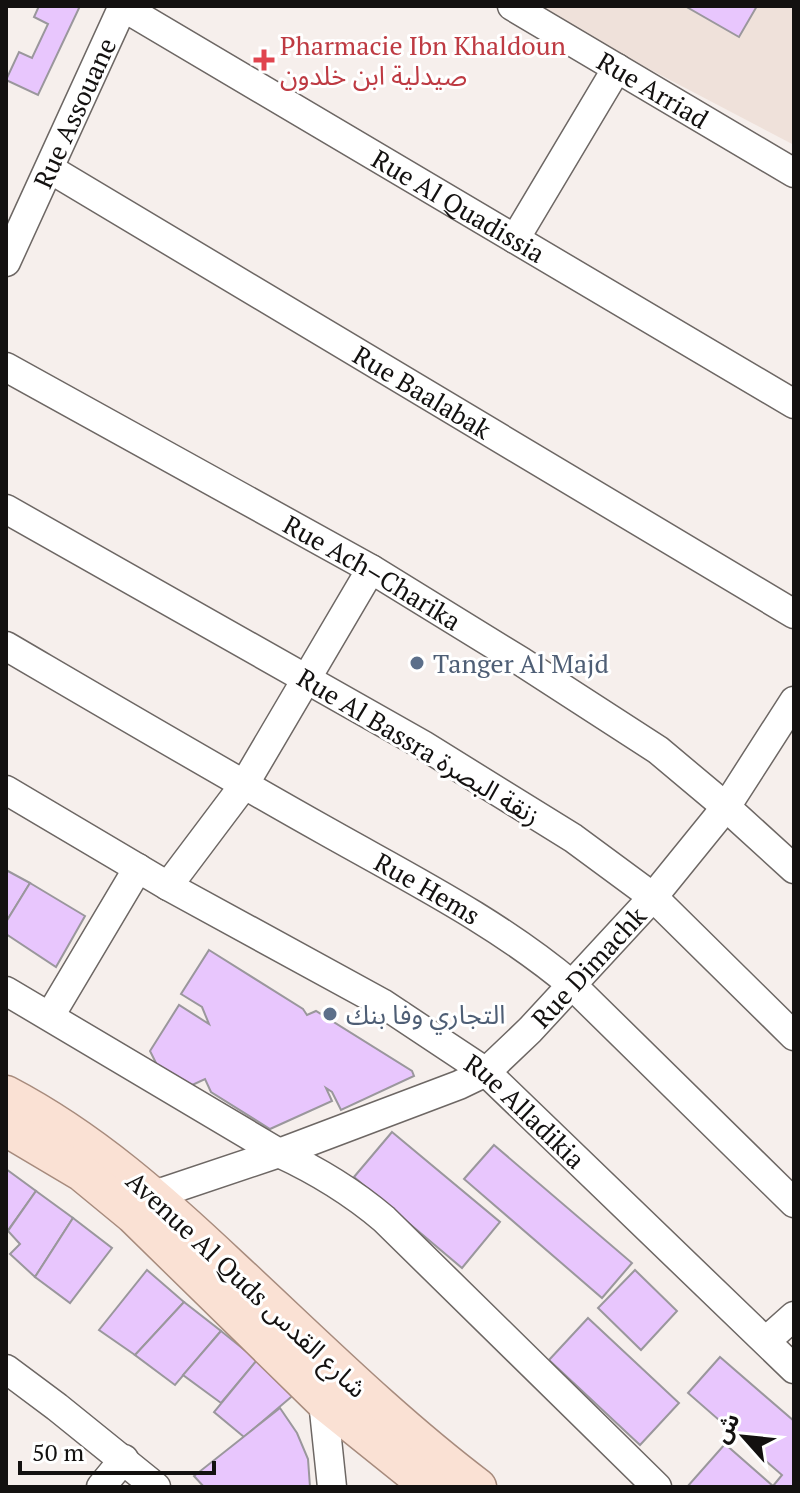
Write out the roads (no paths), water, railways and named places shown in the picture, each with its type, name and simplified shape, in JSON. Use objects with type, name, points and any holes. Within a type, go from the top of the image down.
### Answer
[{"type":"main road","name":"Avenue Al Quds شارع القدس","points":[[6,1094],[101,1153],[144,1205],[323,1401],[430,1487]]},
{"type":"main road","name":"Avenue Al Quds شارع القدس","points":[[6,1128],[144,1205],[478,1487]]},
{"type":"street","name":"Rue Assouane","points":[[6,262],[123,6]]},
{"type":"street","name":"Rue Al Quadissia","points":[[123,6],[794,404]]},
{"type":"street","name":"Rue Arriad","points":[[512,6],[794,173]]},
{"type":"street","points":[[515,239],[617,68]]},
{"type":"street","name":"Rue Baalabak","points":[[50,169],[794,614]]},
{"type":"street","name":"Rue Ach–Charika","points":[[6,367],[371,569],[522,662],[658,750],[794,869]]},
{"type":"street","name":"Rue Al Bassra زنقة البصرة","points":[[6,509],[423,745],[573,838],[653,897],[794,1036]]},
{"type":"street","points":[[168,886],[244,785],[371,569]]},
{"type":"street","name":"Rue Hems","points":[[6,646],[495,926],[572,985],[794,1203]]},
{"type":"street","name":"Rue Dimachk","points":[[144,1205],[486,1072],[653,897],[726,807],[794,701]]},
{"type":"street","name":"Rue Alladikia","points":[[6,790],[168,886],[382,1003],[486,1072],[794,1369]]},
{"type":"street","points":[[50,1016],[138,868]]},
{"type":"street","points":[[6,991],[279,1153],[323,1173],[351,1192],[384,1219],[657,1487]]},
{"type":"street","points":[[766,1341],[794,1316]]},
{"type":"street","points":[[6,1369],[156,1487]]},
{"type":"street","points":[[323,1401],[332,1487]]},
{"type":"street","points":[[101,1487],[124,1459]]},
{"type":"place","name":"Pharmacie Ibn Khaldoun صيدلية ابن خلدون","points":[[264,60]]},
{"type":"place","name":"Tanger Al Majd","points":[[417,663]]},
{"type":"place","name":"التجاري وفا بنك","points":[[330,1014]]}]
